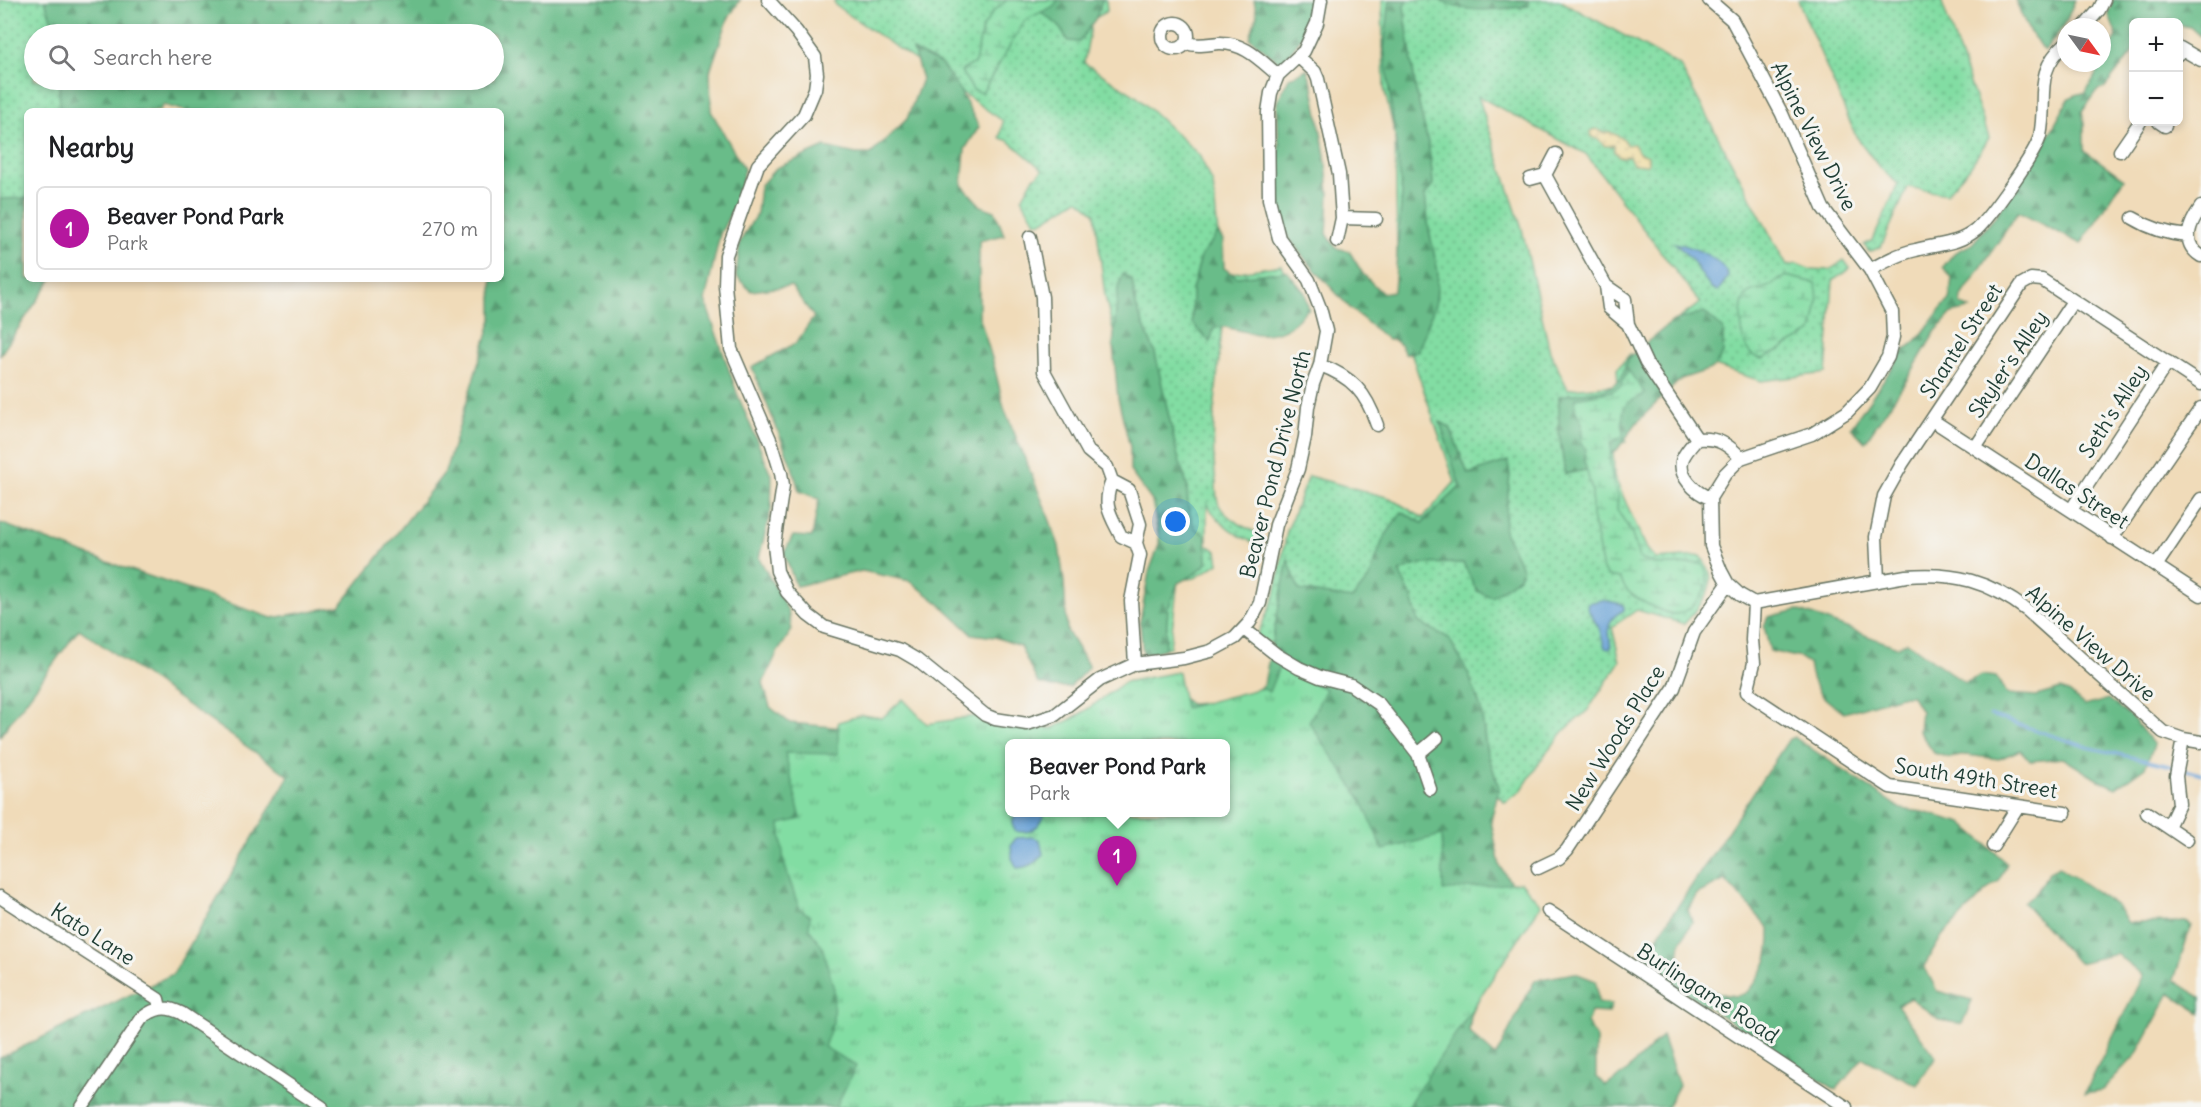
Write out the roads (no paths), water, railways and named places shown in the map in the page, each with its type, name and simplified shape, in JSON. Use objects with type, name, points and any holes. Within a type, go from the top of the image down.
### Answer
[{"type":"street","name":"Beaver Pond Drive North","points":[[768,0],[796,31],[814,57],[817,74],[815,89],[804,115],[758,165],[726,255],[724,285],[730,349],[772,444],[782,473],[783,485],[774,554],[777,571],[787,592],[808,615],[824,627],[900,650],[985,715],[995,719],[1027,724],[1055,715],[1100,680],[1135,664],[1184,658],[1211,651],[1235,638],[1244,629],[1260,603],[1276,525],[1298,469],[1305,437],[1308,407],[1320,365],[1326,331],[1309,280],[1279,238],[1269,199],[1268,112],[1270,93],[1278,75]]},
{"type":"street","points":[[1186,43],[1239,45],[1278,75],[1299,57],[1317,23],[1322,0]]},
{"type":"street","name":"Alpine View Drive","points":[[1708,0],[1732,20],[1782,114],[1823,208],[1870,270],[1892,312],[1893,337],[1888,357],[1870,388],[1847,412],[1812,434],[1741,458],[1725,474],[1710,498]]},
{"type":"street","points":[[2092,18],[2104,0]]},
{"type":"street","points":[[2183,53],[2201,60]]},
{"type":"street","points":[[1870,270],[1914,250],[1961,240],[1985,220],[2015,178],[2039,138],[2043,109],[2043,80],[2048,64],[2057,54]]},
{"type":"street","points":[[1299,57],[1318,78],[1336,157],[1342,218],[1337,241]]},
{"type":"street","points":[[2120,152],[2137,126]]},
{"type":"street","points":[[1545,175],[1556,154]]},
{"type":"street","points":[[1530,178],[1545,175]]},
{"type":"street","points":[[1545,175],[1606,286],[1609,308],[1628,324]]},
{"type":"street","points":[[2201,207],[2189,227],[2188,236],[2190,246],[2201,256]]},
{"type":"street","points":[[1342,218],[1376,219]]},
{"type":"street","points":[[2133,218],[2165,234],[2188,236]]},
{"type":"street","points":[[1030,237],[1042,297],[1044,371],[1088,451],[1107,467],[1112,481],[1107,495],[1109,513],[1121,536],[1136,543]]},
{"type":"street","name":"Shantel Street","points":[[1878,580],[1876,537],[1884,496],[1902,464],[2022,284],[2031,279],[2042,280],[2201,384]]},
{"type":"street","points":[[1606,286],[1625,300],[1628,324],[1646,363],[1697,438]]},
{"type":"street","name":"Skyler's Alley","points":[[1975,448],[2073,301]]},
{"type":"street","name":"Seth's Alley","points":[[2071,510],[2168,363]]},
{"type":"street","points":[[1320,365],[1340,373],[1355,384],[1371,407],[1377,425]]},
{"type":"street","points":[[2112,538],[2201,408]]},
{"type":"street","name":"Dallas Street","points":[[1932,420],[2201,595]]},
{"type":"street","points":[[1697,438],[1717,440],[1729,446],[1741,458]]},
{"type":"street","points":[[1697,438],[1682,460],[1683,474],[1696,490],[1710,498],[1711,546],[1728,584],[1740,595],[1754,603]]},
{"type":"street","points":[[1112,481],[1129,490],[1140,524],[1136,543],[1140,555],[1131,601],[1135,664]]},
{"type":"street","points":[[2156,566],[2201,499]]},
{"type":"street","name":"Alpine View Drive","points":[[1754,603],[1878,580],[1930,574],[1976,581],[1997,590],[2034,616],[2171,736],[2201,742]]},
{"type":"street","name":"New Woods Place","points":[[1538,868],[1559,858],[1567,850],[1674,688],[1694,632],[1728,584]]},
{"type":"street","name":"South 49th Street","points":[[1754,603],[1752,640],[1754,663],[1747,692],[1886,785],[2065,813]]},
{"type":"street","points":[[1244,629],[1277,655],[1320,677],[1351,685],[1379,704],[1418,754],[1430,789]]},
{"type":"street","points":[[1418,754],[1437,738]]},
{"type":"street","points":[[2168,826],[2179,804],[2176,776],[2183,739]]},
{"type":"street","points":[[1993,846],[2018,806]]},
{"type":"street","points":[[2147,813],[2187,840]]},
{"type":"street","name":"Kato Lane","points":[[0,897],[158,999],[160,1008]]},
{"type":"street","name":"Burlingame Road","points":[[1548,911],[1846,1107]]},
{"type":"street","points":[[82,1107],[142,1018],[152,1010],[160,1008],[170,1008],[181,1013],[322,1107]]},
{"type":"water","points":[[1675,243],[1706,254],[1720,264],[1728,277],[1718,291],[1711,289],[1692,260]]},
{"type":"water","points":[[1602,600],[1622,604],[1624,607],[1624,610],[1613,617],[1609,626],[1611,648],[1609,649],[1605,648],[1599,628],[1587,608],[1588,603]]},
{"type":"water","points":[[1015,817],[1044,817],[1032,830],[1024,832],[1015,831],[1012,824]]},
{"type":"water","points":[[1033,837],[1040,840],[1043,854],[1032,864],[1017,868],[1012,858],[1011,845],[1016,838]]},
{"type":"waterway","points":[[1990,715],[2087,747],[2175,767]]},
{"type":"waterway","points":[[2182,769],[2201,774]]},
{"type":"place","name":"Beaver Pond Park","points":[[1117,886]]}]
